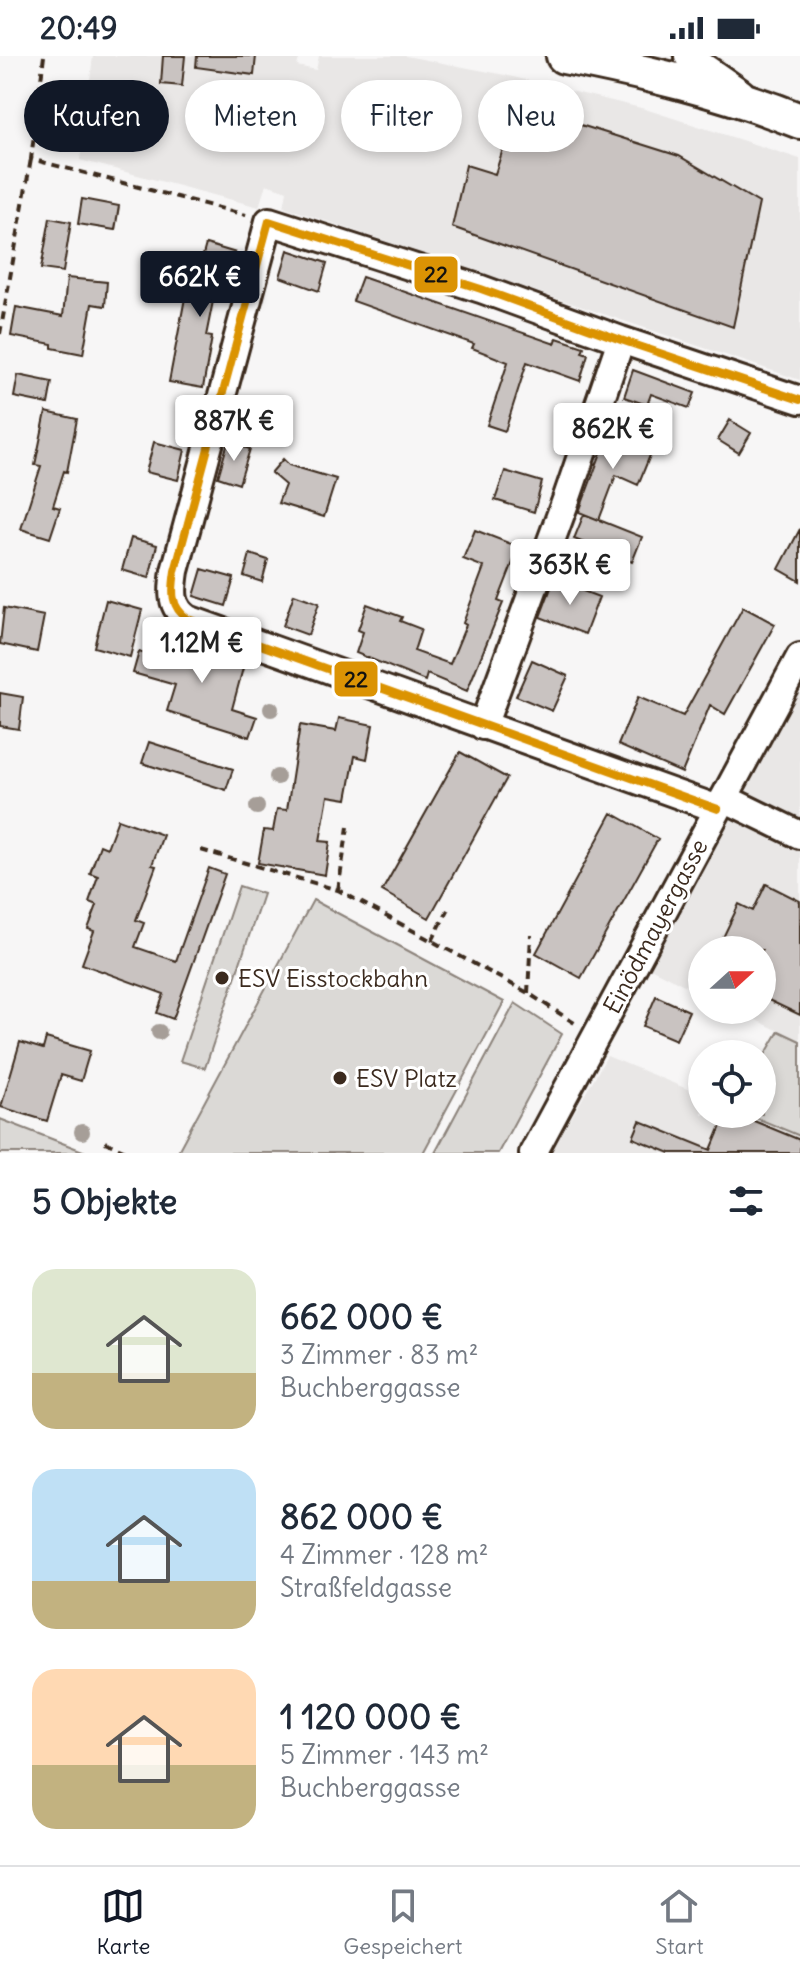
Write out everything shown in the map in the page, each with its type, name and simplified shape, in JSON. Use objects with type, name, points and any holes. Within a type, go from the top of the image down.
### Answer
[{"type":"main road","points":[[564,56],[663,76],[754,102],[800,121]]},
{"type":"street","points":[[688,56],[754,102]]},
{"type":"street","points":[[800,400],[481,289],[269,221],[173,588],[175,607],[188,619],[307,659],[483,726],[721,803],[800,835]]},
{"type":"street","points":[[483,726],[621,340]]},
{"type":"street","name":"Einödmayergasse","points":[[533,1153],[800,657]]},
{"type":"path","points":[[0,334],[31,159],[44,56]]},
{"type":"path","points":[[31,159],[269,221]]},
{"type":"path","points":[[338,890],[348,827]]},
{"type":"path","points":[[201,850],[338,890],[528,993],[595,1037]]},
{"type":"path","points":[[432,941],[448,910]]},
{"type":"path","points":[[528,993],[531,935]]},
{"type":"path","points":[[105,1142],[130,1153]]},
{"type":"shaded area","points":[[93,56],[300,56],[297,66],[316,70],[319,56],[406,56],[526,80],[478,80],[478,152],[584,152],[584,94],[645,109],[800,159],[800,380],[284,207],[287,191],[266,184],[259,207],[80,160],[81,152],[169,152],[169,80],[90,80]]},
{"type":"shaded area","points":[[800,691],[800,1041],[764,1024],[776,1024],[776,936],[688,936],[688,987],[650,968]]},
{"type":"shaded area","name":"ESV Eisstockbahn","points":[[239,886],[263,894],[205,1068],[180,1061]]},
{"type":"shaded area","name":"ESV Platz","points":[[313,900],[504,1002],[423,1153],[177,1153]]},
{"type":"shaded area","points":[[515,1003],[562,1034],[498,1153],[435,1153]]},
{"type":"shaded area","points":[[779,1031],[800,1041],[800,1136],[776,1126],[774,1040]]},
{"type":"shaded area","points":[[607,1056],[688,1089],[688,1128],[776,1126],[800,1136],[800,1153],[551,1153]]},
{"type":"shaded area","points":[[0,1119],[88,1153],[0,1153]]},
{"type":"building","points":[[163,56],[185,56],[182,86],[169,85],[169,80],[161,80]]},
{"type":"building","points":[[197,56],[256,56],[254,75],[196,67]]},
{"type":"building","points":[[584,126],[679,156],[759,203],[733,327],[452,227],[466,165],[495,174],[502,152],[584,152]]},
{"type":"building","points":[[82,199],[119,206],[115,230],[78,224]]},
{"type":"building","points":[[50,218],[71,222],[63,272],[41,269]]},
{"type":"building","points":[[206,244],[236,253],[227,284],[217,281],[206,336],[212,337],[203,388],[169,382],[185,298],[191,299]]},
{"type":"building","points":[[288,250],[327,263],[319,291],[280,277]]},
{"type":"building","points":[[362,277],[555,344],[557,338],[584,347],[582,352],[588,354],[580,381],[527,362],[505,431],[487,425],[508,362],[472,348],[474,344],[353,301]]},
{"type":"building","points":[[67,278],[107,282],[105,306],[92,304],[83,354],[11,336],[16,307],[63,316]]},
{"type":"building","points":[[633,370],[695,393],[689,408],[651,394],[647,405],[624,397]]},
{"type":"building","points":[[18,375],[52,382],[48,404],[14,397]]},
{"type":"building","points":[[46,412],[77,419],[67,472],[64,471],[53,506],[60,508],[50,538],[21,529],[41,466],[35,465]]},
{"type":"building","points":[[730,420],[751,433],[739,453],[718,440]]},
{"type":"building","points":[[611,426],[628,434],[625,442],[651,453],[638,485],[616,475],[599,520],[579,512]]},
{"type":"building","points":[[154,442],[185,450],[178,480],[146,472]]},
{"type":"building","points":[[228,442],[250,449],[239,484],[218,477]]},
{"type":"building","points":[[283,459],[289,465],[336,479],[324,517],[278,503],[285,485],[271,473]]},
{"type":"building","points":[[505,471],[542,482],[534,512],[495,500]]},
{"type":"building","points":[[584,514],[642,537],[632,562],[574,539]]},
{"type":"building","points":[[800,529],[800,581],[779,569]]},
{"type":"building","points":[[475,530],[519,547],[498,601],[503,603],[467,691],[427,674],[425,681],[356,653],[363,632],[358,630],[367,604],[402,617],[400,621],[421,629],[414,651],[450,664],[484,567],[463,559]]},
{"type":"building","points":[[131,538],[157,545],[149,578],[122,570]]},
{"type":"building","points":[[250,554],[268,560],[262,582],[244,576]]},
{"type":"building","points":[[202,569],[234,578],[226,606],[194,596]]},
{"type":"building","points":[[554,580],[599,597],[585,634],[540,617]]},
{"type":"building","points":[[294,594],[319,603],[308,635],[283,626]]},
{"type":"building","points":[[106,600],[142,610],[130,657],[94,647]]},
{"type":"building","points":[[743,607],[775,624],[725,714],[710,705],[682,773],[618,745],[638,697],[683,716]]},
{"type":"building","points":[[4,608],[44,616],[37,652],[0,644]]},
{"type":"building","points":[[185,637],[246,657],[232,709],[257,717],[250,737],[167,711],[175,685],[133,673],[139,652],[178,663]]},
{"type":"building","points":[[532,660],[568,676],[552,711],[516,696]]},
{"type":"building","points":[[0,693],[23,697],[19,729],[0,726]]},
{"type":"building","points":[[339,718],[373,725],[367,759],[355,756],[347,799],[328,796],[320,841],[330,842],[325,875],[258,863],[264,830],[273,831],[277,809],[287,810],[300,725],[336,731]]},
{"type":"building","points":[[149,742],[233,769],[226,790],[142,763]]},
{"type":"building","points":[[460,752],[507,778],[429,918],[382,891]]},
{"type":"building","points":[[612,813],[658,839],[581,978],[536,953]]},
{"type":"building","points":[[118,819],[163,835],[152,865],[156,866],[136,920],[144,923],[135,947],[176,961],[209,868],[225,874],[173,1019],[157,1013],[164,994],[82,964],[94,931],[88,929],[97,905],[89,902],[98,876],[90,873],[100,845],[107,848]]},
{"type":"building","points":[[766,884],[800,901],[800,1015],[776,1004],[776,936],[724,936],[739,904],[753,911]]},
{"type":"building","points":[[656,996],[688,1011],[676,1040],[643,1026]]},
{"type":"building","points":[[46,1038],[90,1051],[81,1081],[61,1075],[47,1121],[1,1107],[20,1042],[43,1049]]},
{"type":"building","points":[[640,1121],[711,1150],[720,1128],[771,1128],[800,1140],[800,1153],[670,1153],[633,1138]]},
{"type":"transit line","name":"22","points":[[718,809],[188,619],[175,604],[175,571],[269,221],[481,289],[800,400]]},
{"type":"place","name":"ESV Eisstockbahn","points":[[222,978]]},
{"type":"place","name":"ESV Platz","points":[[340,1078]]}]
